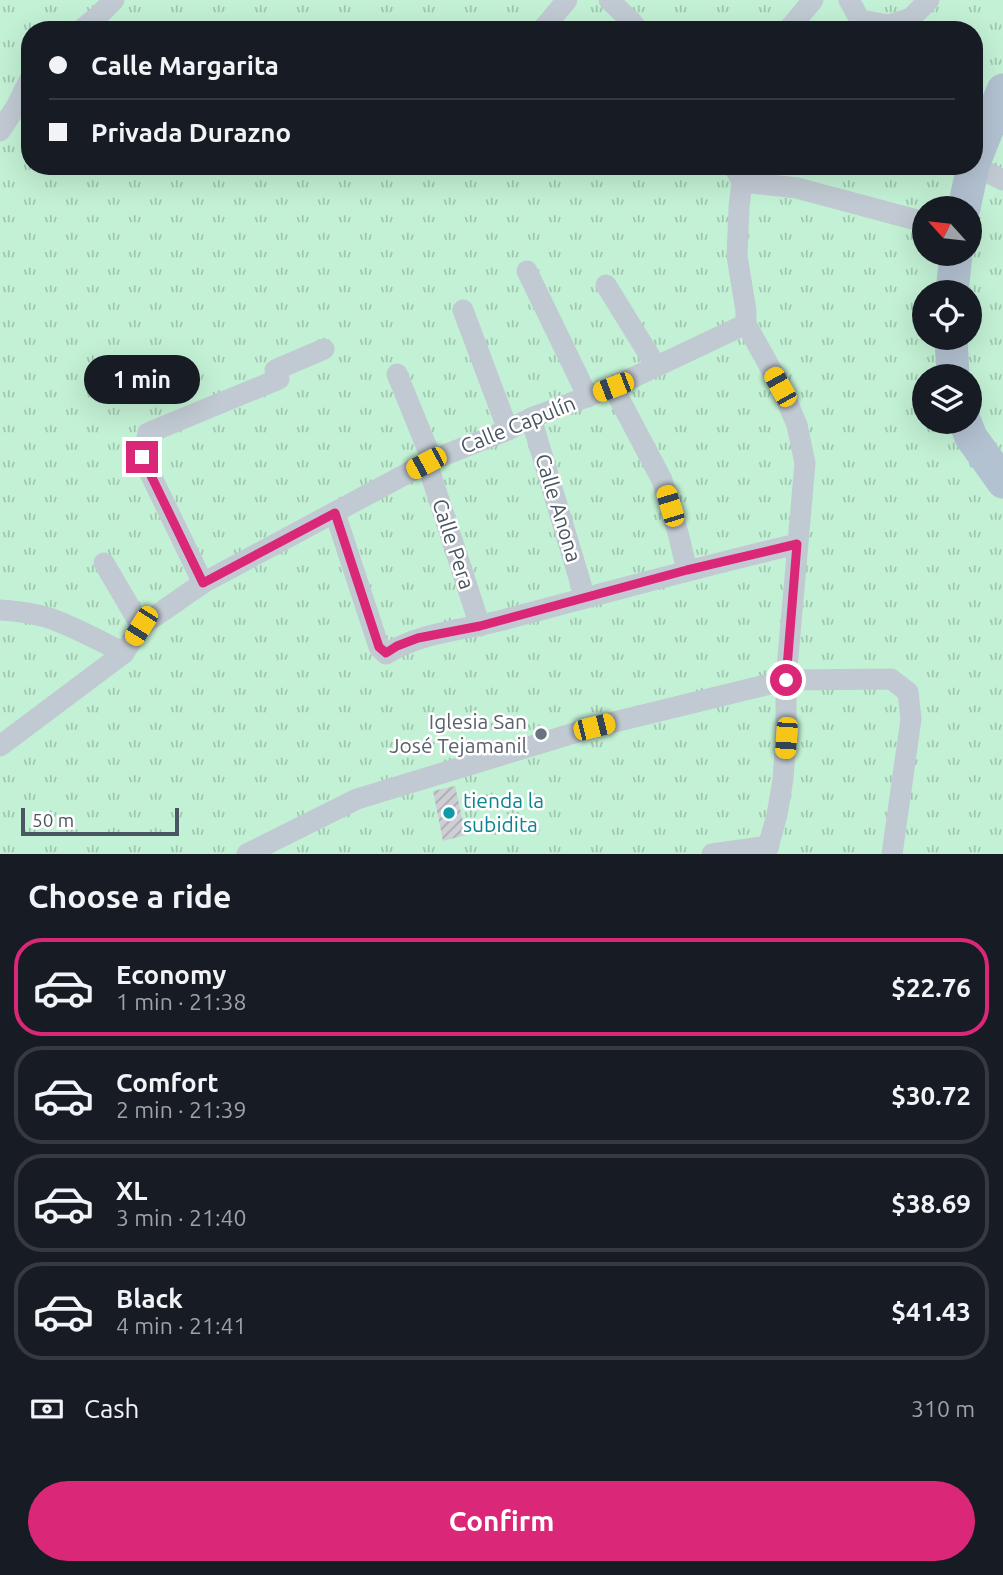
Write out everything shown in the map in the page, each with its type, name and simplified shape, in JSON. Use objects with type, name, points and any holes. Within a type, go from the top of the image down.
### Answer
[{"type":"main road","points":[[983,141],[1003,90]]},
{"type":"main road","points":[[967,196],[972,175]]},
{"type":"main road","points":[[970,434],[1003,482]]},
{"type":"street","points":[[91,21],[114,0]]},
{"type":"street","points":[[550,21],[567,0]]},
{"type":"street","points":[[609,0],[631,21]]},
{"type":"street","points":[[796,21],[813,0]]},
{"type":"street","points":[[849,0],[860,20],[866,21]]},
{"type":"street","points":[[904,21],[911,19],[929,0]]},
{"type":"street","points":[[0,131],[21,97]]},
{"type":"street","points":[[983,169],[1003,180]]},
{"type":"street","points":[[712,854],[768,850],[777,815],[783,779],[786,680],[805,463],[797,425],[746,324],[737,256],[738,175]]},
{"type":"street","points":[[742,175],[912,219]]},
{"type":"street","points":[[527,271],[588,397]]},
{"type":"street","points":[[606,285],[656,366]]},
{"type":"street","points":[[463,310],[508,430]]},
{"type":"street","name":"Calle Capulín","points":[[124,653],[141,626],[203,583],[429,461],[613,387],[746,324]]},
{"type":"street","points":[[203,583],[142,457],[148,433],[279,379],[275,370],[324,349]]},
{"type":"street","name":"Calle Pera","points":[[397,374],[429,461],[480,626]]},
{"type":"street","points":[[613,387],[662,480],[687,570]]},
{"type":"street","name":"Calle Anona","points":[[531,418],[585,598]]},
{"type":"street","points":[[335,513],[379,647],[386,653],[418,638],[480,626],[687,570],[797,544]]},
{"type":"street","points":[[104,563],[141,626]]},
{"type":"street","points":[[0,610],[47,617],[124,653],[0,746]]},
{"type":"street","points":[[247,854],[357,799],[594,727],[786,680],[891,679],[908,692],[911,719],[892,854]]},
{"type":"green space","points":[[0,0],[1003,0],[1003,854],[0,854]]},
{"type":"building","name":"tienda la subidita","points":[[455,786],[466,835],[443,841],[433,791]]},
{"type":"place","name":"Iglesia San José Tejamanil","points":[[541,734]]},
{"type":"place","name":"tienda la subidita","points":[[449,813]]},
{"type":"route","points":[[142,457],[203,583],[335,513],[379,647],[386,653],[418,638],[480,626],[687,570],[797,544],[786,680]]}]
